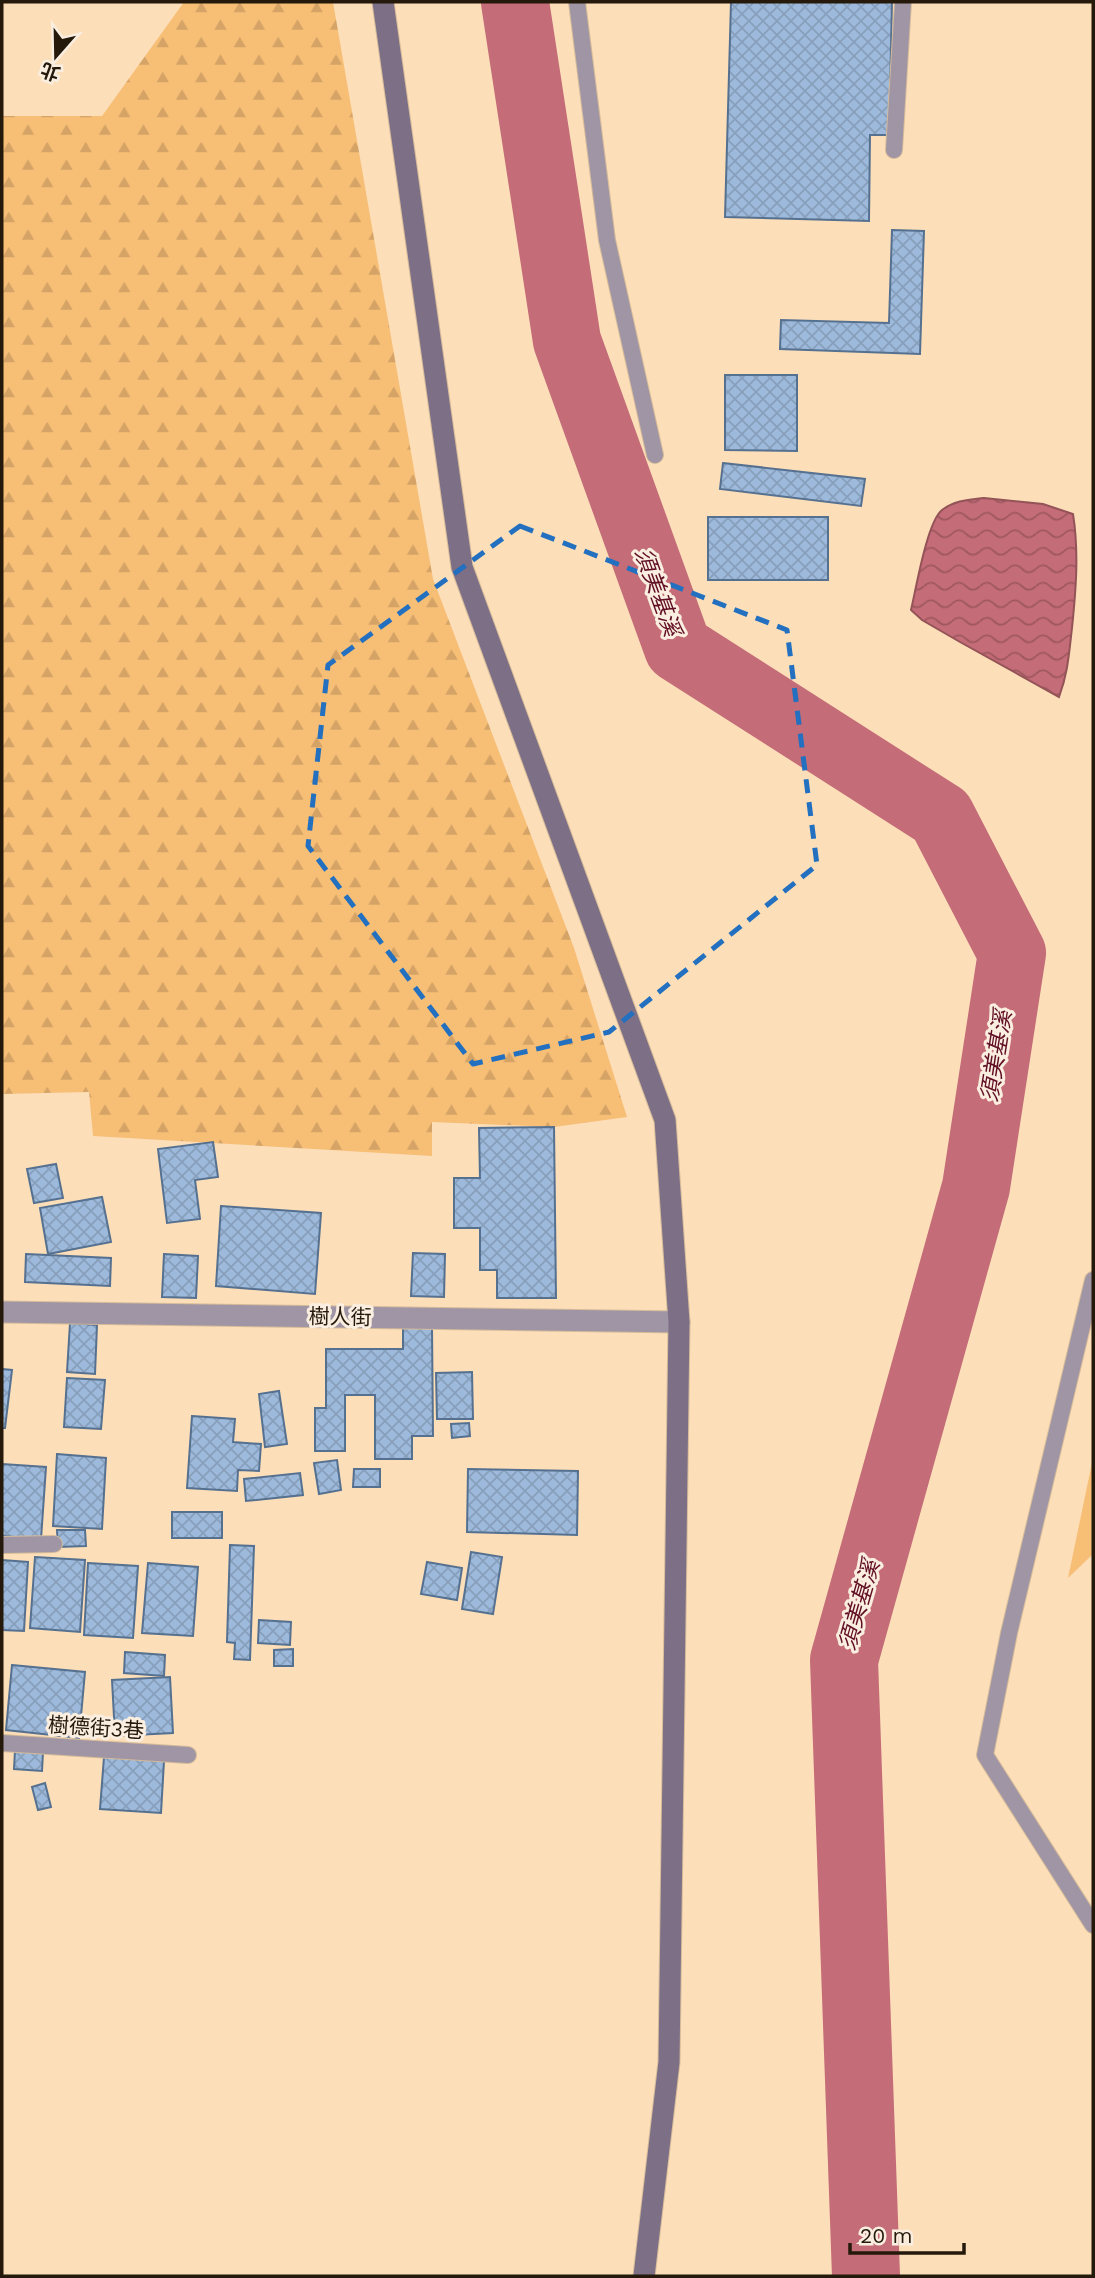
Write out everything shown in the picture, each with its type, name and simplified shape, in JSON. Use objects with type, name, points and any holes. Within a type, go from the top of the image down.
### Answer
[{"type":"street","points":[[383,2],[462,567],[665,1120],[679,1322],[669,2062],[644,2276]]},
{"type":"street","name":"樹人街","points":[[2,1312],[679,1322]]},
{"type":"lane","points":[[577,2],[607,240],[655,455]]},
{"type":"lane","points":[[894,150],[903,2]]},
{"type":"lane","points":[[1093,1280],[1009,1633],[985,1755],[1093,1924]]},
{"type":"lane","points":[[2,1545],[54,1544]]},
{"type":"lane","name":"樹德街3巷","points":[[2,1744],[188,1755]]},
{"type":"highlighted area","points":[[520,526],[787,630],[817,865],[609,1032],[473,1064],[308,846],[328,665]]},
{"type":"green space","points":[[184,2],[333,2],[433,579],[574,948],[627,1117],[554,1127],[432,1122],[432,1156],[93,1136],[89,1092],[2,1094],[2,116],[102,116]]},
{"type":"green space","points":[[1093,1458],[1093,1554],[1068,1578]]},
{"type":"water","points":[[984,498],[1043,504],[1073,514],[1075,599],[1068,663],[1059,697],[922,620],[911,610],[927,541],[937,517],[952,504]]},
{"type":"building","points":[[731,2],[892,2],[889,135],[870,135],[869,221],[725,217]]},
{"type":"building","points":[[892,230],[924,231],[920,354],[780,349],[781,320],[889,323]]},
{"type":"building","points":[[725,375],[797,375],[797,451],[725,450]]},
{"type":"building","points":[[723,463],[865,479],[861,506],[720,489]]},
{"type":"building","points":[[708,517],[828,517],[828,580],[708,580]]},
{"type":"building","points":[[554,1127],[556,1298],[497,1298],[497,1270],[480,1270],[480,1228],[454,1228],[454,1178],[480,1178],[479,1128]]},
{"type":"building","points":[[213,1142],[218,1177],[195,1180],[200,1219],[167,1223],[158,1149]]},
{"type":"building","points":[[56,1164],[63,1198],[34,1203],[27,1169]]},
{"type":"building","points":[[102,1197],[111,1242],[48,1254],[40,1208]]},
{"type":"building","points":[[221,1206],[321,1213],[315,1294],[216,1286]]},
{"type":"building","points":[[413,1253],[445,1254],[444,1297],[411,1296]]},
{"type":"building","points":[[26,1254],[111,1258],[110,1286],[25,1282]]},
{"type":"building","points":[[164,1254],[198,1256],[196,1298],[162,1297]]},
{"type":"building","points":[[70,1323],[97,1325],[95,1374],[67,1372]]},
{"type":"building","points":[[403,1328],[432,1328],[433,1436],[412,1436],[412,1459],[375,1459],[375,1395],[345,1395],[345,1451],[315,1451],[315,1408],[326,1408],[326,1349],[403,1349]]},
{"type":"building","points":[[2,1369],[12,1370],[5,1428],[2,1428]]},
{"type":"building","points":[[472,1372],[473,1419],[437,1419],[436,1373]]},
{"type":"building","points":[[67,1378],[105,1380],[101,1429],[64,1427]]},
{"type":"building","points":[[279,1391],[287,1444],[265,1447],[259,1394]]},
{"type":"building","points":[[192,1416],[235,1419],[233,1442],[261,1444],[259,1471],[238,1470],[237,1491],[187,1488]]},
{"type":"building","points":[[469,1423],[470,1436],[452,1438],[451,1424]]},
{"type":"building","points":[[57,1454],[106,1458],[102,1529],[53,1526]]},
{"type":"building","points":[[337,1460],[341,1490],[319,1494],[314,1463]]},
{"type":"building","points":[[2,1464],[46,1467],[41,1539],[2,1536]]},
{"type":"building","points":[[354,1469],[380,1469],[380,1487],[353,1487]]},
{"type":"building","points":[[468,1469],[578,1471],[577,1535],[467,1532]]},
{"type":"building","points":[[300,1473],[303,1495],[246,1501],[244,1479]]},
{"type":"building","points":[[172,1512],[222,1512],[222,1538],[172,1538]]},
{"type":"building","points":[[57,1530],[85,1530],[86,1546],[58,1547]]},
{"type":"building","points":[[230,1545],[254,1546],[250,1660],[234,1659],[235,1643],[227,1642]]},
{"type":"building","points":[[471,1552],[502,1557],[493,1614],[462,1609]]},
{"type":"building","points":[[35,1557],[85,1560],[80,1632],[30,1628]]},
{"type":"building","points":[[2,1560],[28,1562],[24,1631],[2,1630]]},
{"type":"building","points":[[427,1562],[462,1568],[457,1600],[421,1594]]},
{"type":"building","points":[[88,1563],[138,1566],[133,1638],[84,1635]]},
{"type":"building","points":[[148,1563],[198,1567],[193,1636],[142,1633]]},
{"type":"building","points":[[259,1620],[291,1622],[290,1645],[258,1643]]},
{"type":"building","points":[[293,1649],[293,1666],[274,1666],[274,1650]]},
{"type":"building","points":[[125,1652],[165,1655],[164,1676],[124,1673]]},
{"type":"building","points":[[12,1665],[85,1672],[79,1738],[6,1730]]},
{"type":"building","points":[[170,1677],[173,1733],[115,1736],[112,1680]]},
{"type":"building","points":[[15,1750],[43,1752],[42,1771],[14,1769]]},
{"type":"building","points":[[104,1757],[164,1761],[161,1813],[100,1809]]},
{"type":"building","points":[[45,1783],[51,1807],[38,1810],[32,1787]]},
{"type":"waterway","name":"須美基溪","points":[[515,2],[567,341],[678,648],[941,816],[1012,953],[976,1187],[844,1660],[866,2276]]}]
